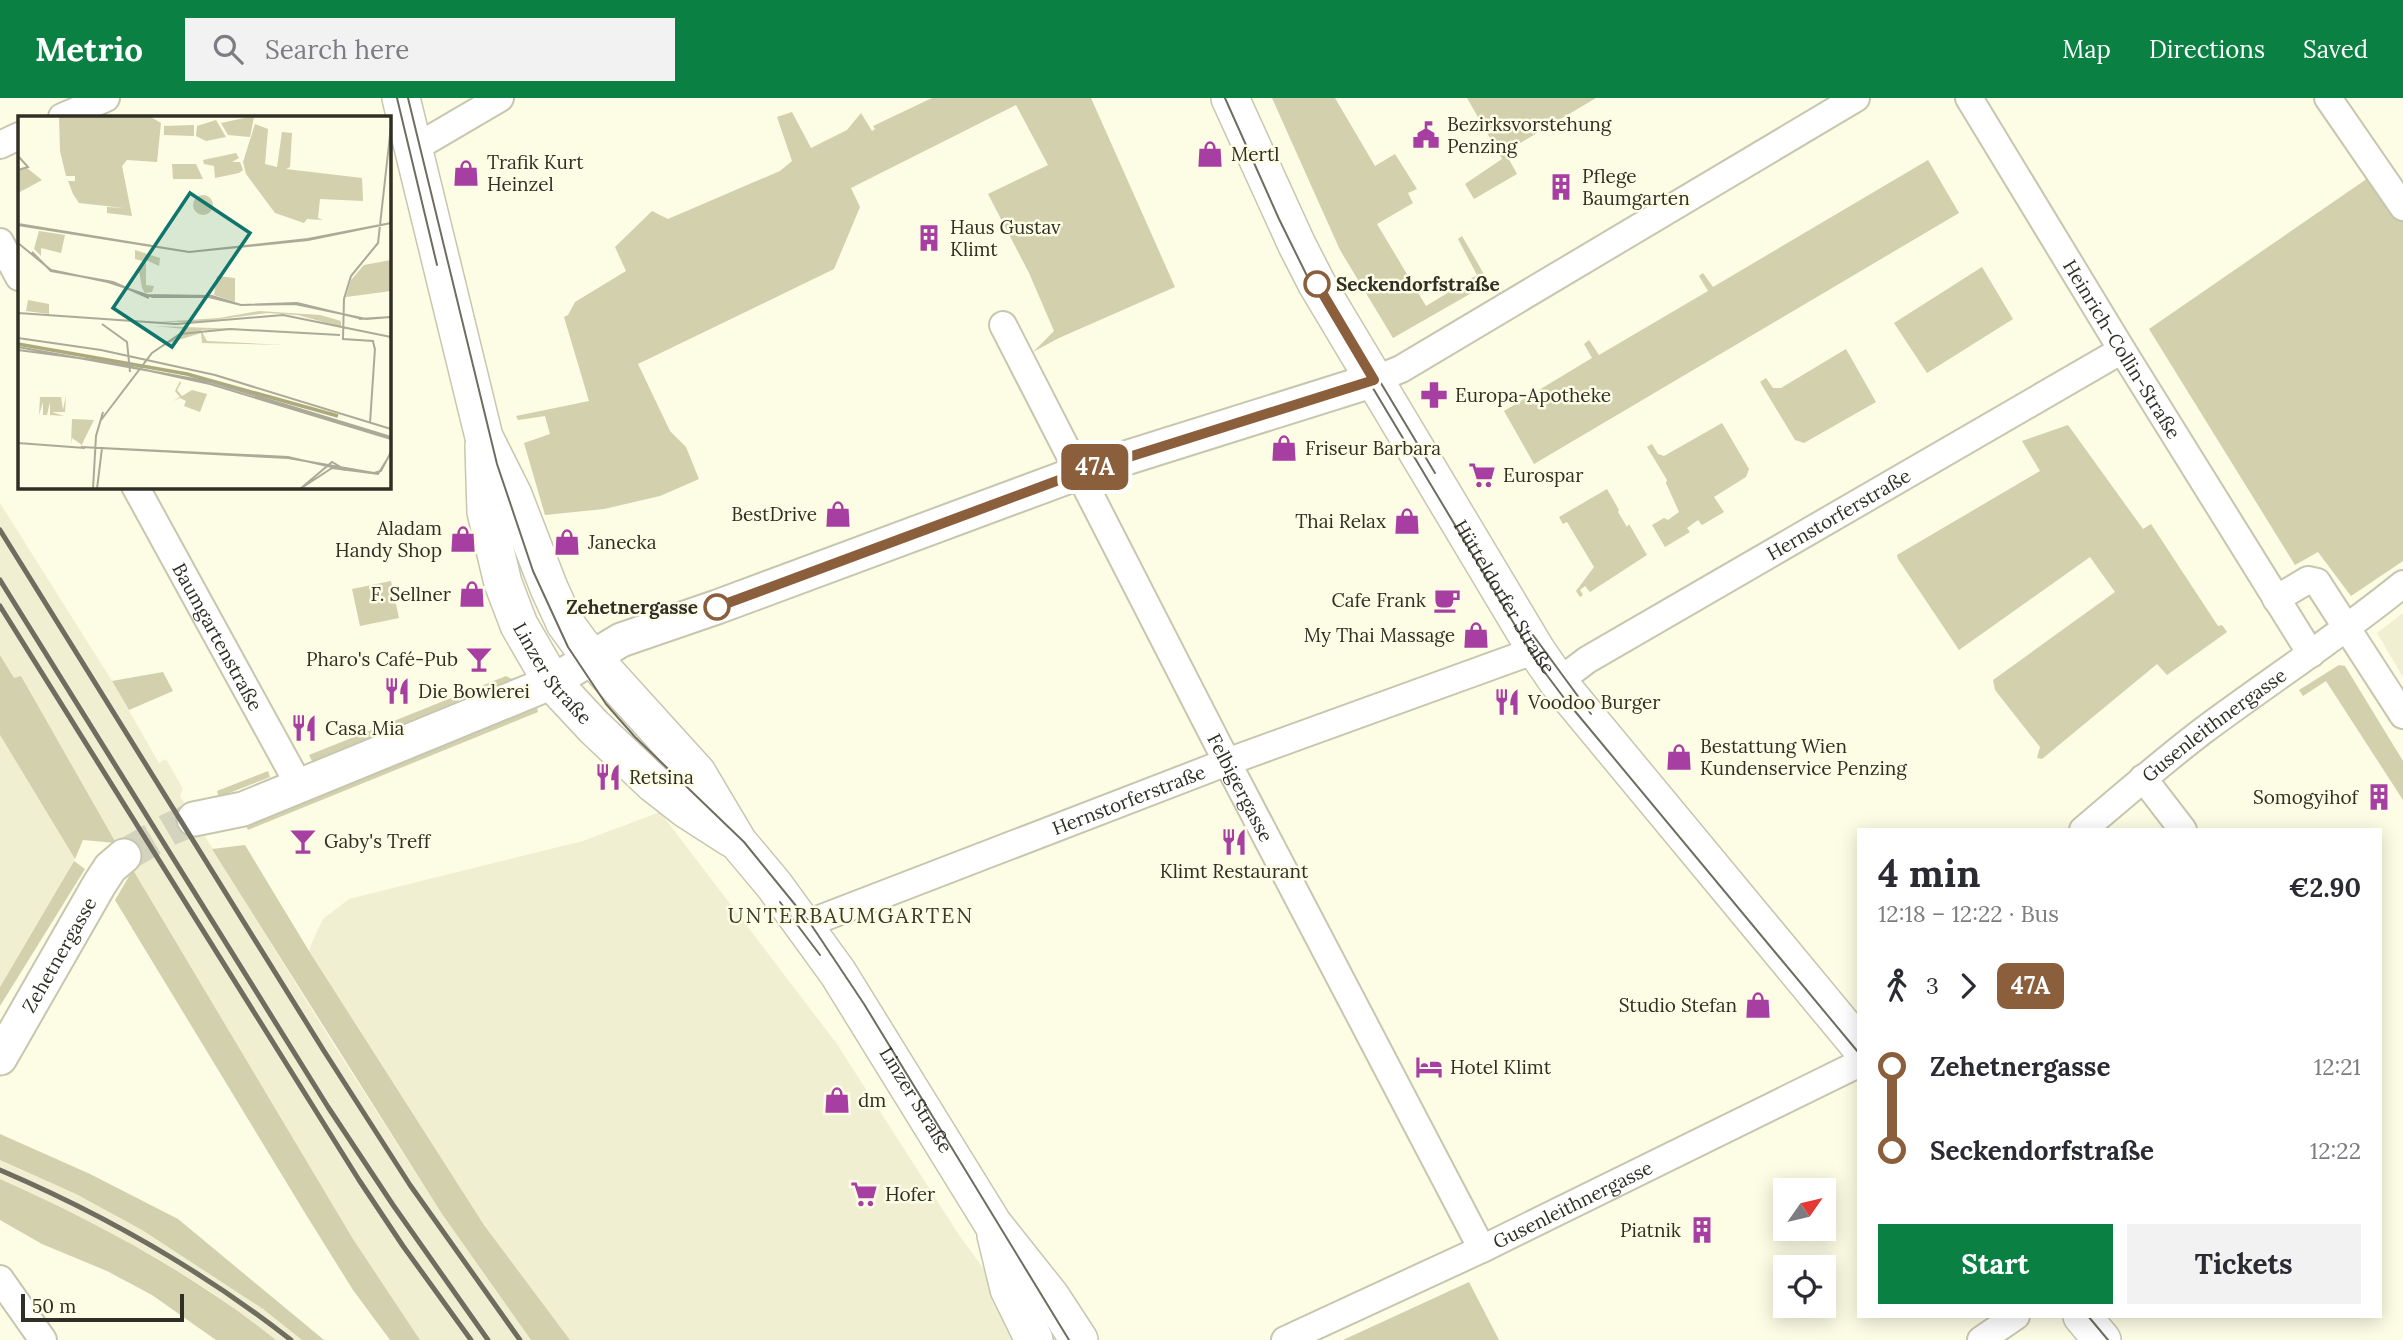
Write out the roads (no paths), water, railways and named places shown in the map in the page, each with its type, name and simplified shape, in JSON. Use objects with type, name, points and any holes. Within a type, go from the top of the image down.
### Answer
[{"type":"main road","name":"Linzer Straße","points":[[401,98],[484,437],[513,495],[565,622],[592,658],[697,773],[738,842],[838,972],[993,1224],[1051,1297],[1079,1340]]},
{"type":"main road","name":"Hütteldorfer Straße","points":[[1230,98],[1317,284],[1536,650],[1559,682],[1857,1043]]},
{"type":"main road","name":"Linzer Straße","points":[[484,437],[483,484],[486,512],[503,583],[519,625],[552,682],[594,727],[654,784],[686,809],[738,842]]},
{"type":"main road","name":"Linzer Straße","points":[[993,1224],[1009,1289],[1034,1340]]},
{"type":"main road","points":[[2084,1318],[2102,1340]]},
{"type":"street","points":[[64,116],[106,98]]},
{"type":"street","points":[[413,149],[500,98]]},
{"type":"street","points":[[194,819],[243,809],[552,682],[621,640],[1078,473],[1374,380],[1401,369],[1856,98]]},
{"type":"street","name":"Heinrich-Collin-Straße","points":[[1969,98],[2311,654]]},
{"type":"street","points":[[2328,98],[2403,207]]},
{"type":"street","points":[[0,145],[18,136]]},
{"type":"street","points":[[0,242],[18,275]]},
{"type":"street","name":"Felbigergasse","points":[[1003,325],[1227,762],[1482,1249]]},
{"type":"street","name":"Hernstorferstraße","points":[[1559,682],[1587,660],[2122,350]]},
{"type":"street","name":"Baumgartenstraße","points":[[136,488],[300,787]]},
{"type":"street","points":[[2276,599],[2303,582],[2313,580],[2322,587],[2403,715]]},
{"type":"street","name":"Gusenleithnergasse","points":[[2085,828],[2203,731],[2349,628],[2403,584]]},
{"type":"street","name":"Hernstorferstraße","points":[[804,925],[1227,762],[1536,650]]},
{"type":"street","points":[[2143,778],[2181,828]]},
{"type":"street","name":"Zehetnergasse","points":[[0,1058],[99,885],[110,868],[124,856]]},
{"type":"street","name":"Gusenleithnergasse","points":[[1285,1340],[1482,1249],[1857,1064]]},
{"type":"street","points":[[0,1279],[43,1340]]},
{"type":"street","points":[[1981,1340],[2013,1318]]},
{"type":"tunnel","points":[[124,856],[170,829],[194,819]]},
{"type":"tram line","points":[[397,98],[437,265]]},
{"type":"tram line","points":[[408,98],[497,464],[533,571],[568,647],[606,704],[635,737],[744,842],[810,923],[864,1004],[1069,1340]]},
{"type":"tram line","points":[[1225,98],[1313,288],[1537,662],[1857,1051]]},
{"type":"tram line","points":[[1343,320],[1435,473]]},
{"type":"tram line","points":[[1533,635],[1591,714]]},
{"type":"tram line","points":[[780,902],[820,955]]},
{"type":"tram line","points":[[2090,1318],[2108,1340]]},
{"type":"railway","points":[[0,530],[410,1185],[520,1340]]},
{"type":"railway","points":[[0,580],[328,1107],[488,1340]]},
{"type":"railway","points":[[0,606],[359,1180],[471,1340]]},
{"type":"railway","points":[[0,1170],[77,1205],[187,1267],[291,1340]]},
{"type":"place","name":"Bezirksvorstehung Penzing","points":[[1426,135]]},
{"type":"place","name":"Mertl","points":[[1210,154]]},
{"type":"place","name":"Trafik Kurt Heinzel","points":[[466,173]]},
{"type":"place","name":"Pflege Baumgarten","points":[[1561,187]]},
{"type":"place","name":"Haus Gustav Klimt","points":[[929,238]]},
{"type":"place","name":"Seckendorfstraße","points":[[1317,284]]},
{"type":"place","name":"Europa-Apotheke","points":[[1434,395]]},
{"type":"place","name":"Friseur Barbara","points":[[1284,448]]},
{"type":"place","name":"Eurospar","points":[[1482,475]]},
{"type":"place","name":"BestDrive","points":[[838,514]]},
{"type":"place","name":"Thai Relax","points":[[1407,521]]},
{"type":"place","name":"Aladam Handy Shop","points":[[463,539]]},
{"type":"place","name":"Janecka","points":[[567,542]]},
{"type":"place","name":"F. Sellner","points":[[472,594]]},
{"type":"place","name":"Cafe Frank","points":[[1447,600]]},
{"type":"place","name":"Zehetnergasse","points":[[717,607]]},
{"type":"place","name":"My Thai Massage","points":[[1476,635]]},
{"type":"place","name":"Pharo's Café-Pub","points":[[479,659]]},
{"type":"place","name":"Die Bowlerei","points":[[397,691]]},
{"type":"place","name":"Voodoo Burger","points":[[1507,702]]},
{"type":"place","name":"Casa Mia","points":[[304,728]]},
{"type":"place","name":"Bestattung Wien Kundenservice Penzing","points":[[1679,757]]},
{"type":"place","name":"Retsina","points":[[608,777]]},
{"type":"place","name":"Somogyihof","points":[[2379,797]]},
{"type":"place","name":"Gaby's Treff","points":[[303,841]]},
{"type":"place","name":"Klimt Restaurant","points":[[1234,842]]},
{"type":"place","name":"Studio Stefan","points":[[1758,1005]]},
{"type":"place","name":"Hotel Klimt","points":[[1429,1067]]},
{"type":"place","name":"dm","points":[[837,1100]]},
{"type":"place","name":"Hofer","points":[[864,1194]]},
{"type":"place","name":"Piatnik","points":[[1702,1230]]},
{"type":"district","name":"UNTERBAUMGARTEN","points":[[851,916]]}]
